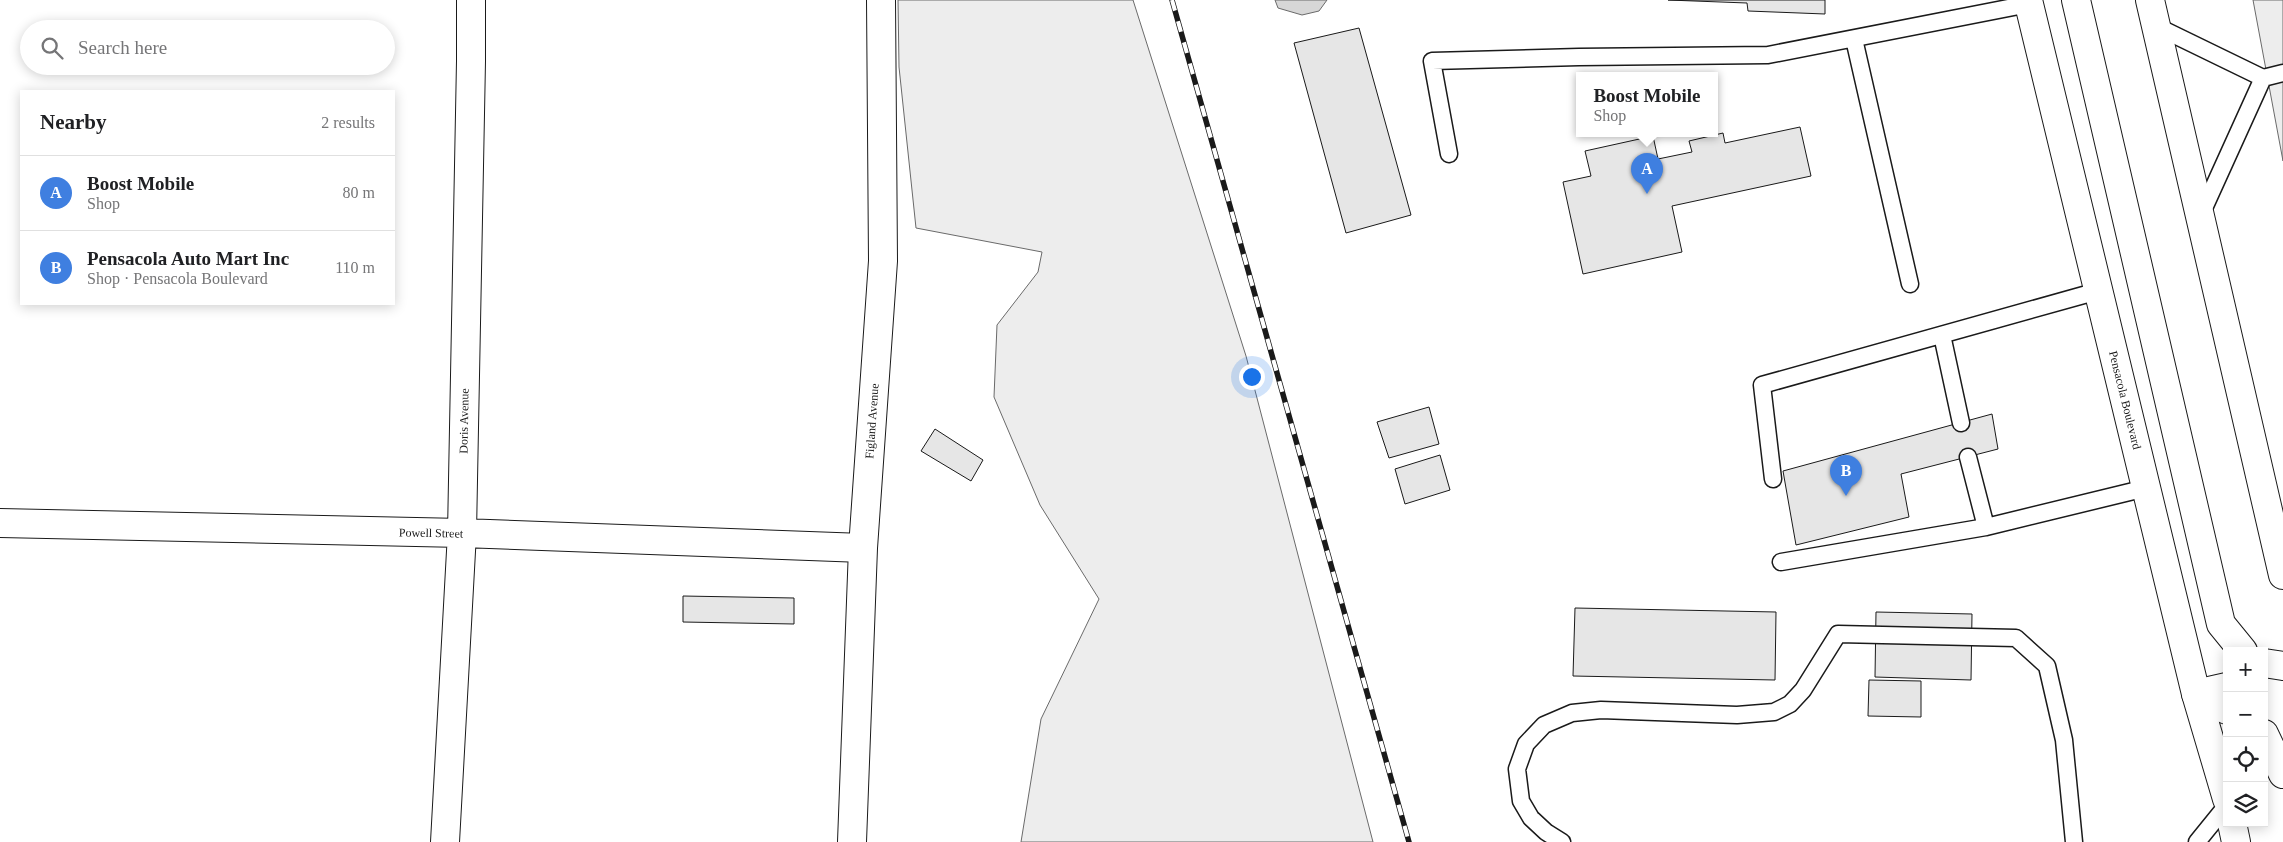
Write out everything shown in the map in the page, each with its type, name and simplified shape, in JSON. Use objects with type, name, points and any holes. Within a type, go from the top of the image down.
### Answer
[{"type":"main road","name":"Doris Avenue","points":[[445,842],[462,533],[472,61],[471,0]]},
{"type":"main road","name":"Figland Avenue","points":[[852,842],[862,548],[883,260],[880,0]]},
{"type":"main road","points":[[2076,0],[2221,624],[2240,647]]},
{"type":"main road","points":[[2150,0],[2283,575]]},
{"type":"main road","name":"Pensacola Boulevard","points":[[2029,2],[2196,694],[2223,785]]},
{"type":"main road","name":"Powell Street","points":[[0,523],[462,533],[862,548]]},
{"type":"main road","points":[[2268,664],[2283,666]]},
{"type":"main road","points":[[2268,677],[2283,674]]},
{"type":"main road","points":[[2196,694],[2223,688]]},
{"type":"main road","points":[[2196,694],[2223,708]]},
{"type":"main road","points":[[2265,737],[2283,774]]},
{"type":"main road","points":[[2233,827],[2236,842]]},
{"type":"lane","points":[[1449,154],[1432,61],[1579,57],[1768,56],[2029,2]]},
{"type":"lane","points":[[2156,26],[2263,78],[2283,73]]},
{"type":"lane","points":[[1854,39],[1910,284]]},
{"type":"lane","points":[[2200,216],[2263,78]]},
{"type":"lane","points":[[1773,479],[1762,385],[2098,291]]},
{"type":"lane","points":[[1942,335],[1961,423]]},
{"type":"lane","points":[[1968,457],[1986,527]]},
{"type":"lane","points":[[1782,562],[1986,527],[2146,488]]},
{"type":"lane","points":[[1562,842],[1546,832],[1531,818],[1521,801],[1516,769],[1526,744],[1544,725],[1572,713],[1601,710],[1737,715],[1774,712],[1790,704],[1803,690],[1838,634],[2016,638],[2047,666],[2064,740],[2074,842]]},
{"type":"lane","points":[[2197,842],[2223,811]]},
{"type":"shaded area","points":[[898,0],[1133,0],[1246,356],[1373,842],[1021,842],[1041,719],[1099,599],[1040,505],[994,397],[997,325],[1038,272],[1042,252],[916,228],[899,67]]},
{"type":"shaded area","points":[[1275,0],[1327,0],[1319,11],[1302,15],[1278,8]]},
{"type":"shaded area","points":[[2253,0],[2283,0],[2283,161]]},
{"type":"building","points":[[1668,0],[1825,0],[1825,14],[1748,11],[1747,3]]},
{"type":"building","points":[[1359,28],[1411,215],[1346,233],[1294,43]]},
{"type":"building","points":[[1800,127],[1811,176],[1672,206],[1682,252],[1583,274],[1563,182],[1591,176],[1585,151],[1653,137],[1658,159],[1692,152],[1689,141],[1706,137],[1718,137],[1718,134],[1723,133],[1725,143]]},
{"type":"building","points":[[1429,407],[1439,444],[1389,458],[1377,422]]},
{"type":"building","points":[[1992,414],[1998,449],[1901,474],[1909,517],[1796,545],[1783,471]]},
{"type":"building","points":[[935,429],[983,460],[971,481],[921,451]]},
{"type":"building","points":[[1440,455],[1450,490],[1405,504],[1395,469]]},
{"type":"building","points":[[683,596],[794,598],[794,624],[683,622]]},
{"type":"building","points":[[1575,608],[1776,612],[1775,680],[1573,676]]},
{"type":"building","points":[[1876,612],[1972,614],[1971,680],[1875,677]]},
{"type":"building","points":[[1869,680],[1921,681],[1921,717],[1868,716]]},
{"type":"railway","points":[[1172,0],[1409,842]]},
{"type":"place","name":"Boost Mobile","points":[[1647,194]]},
{"type":"place","name":"Pensacola Auto Mart Inc","points":[[1846,496]]}]
